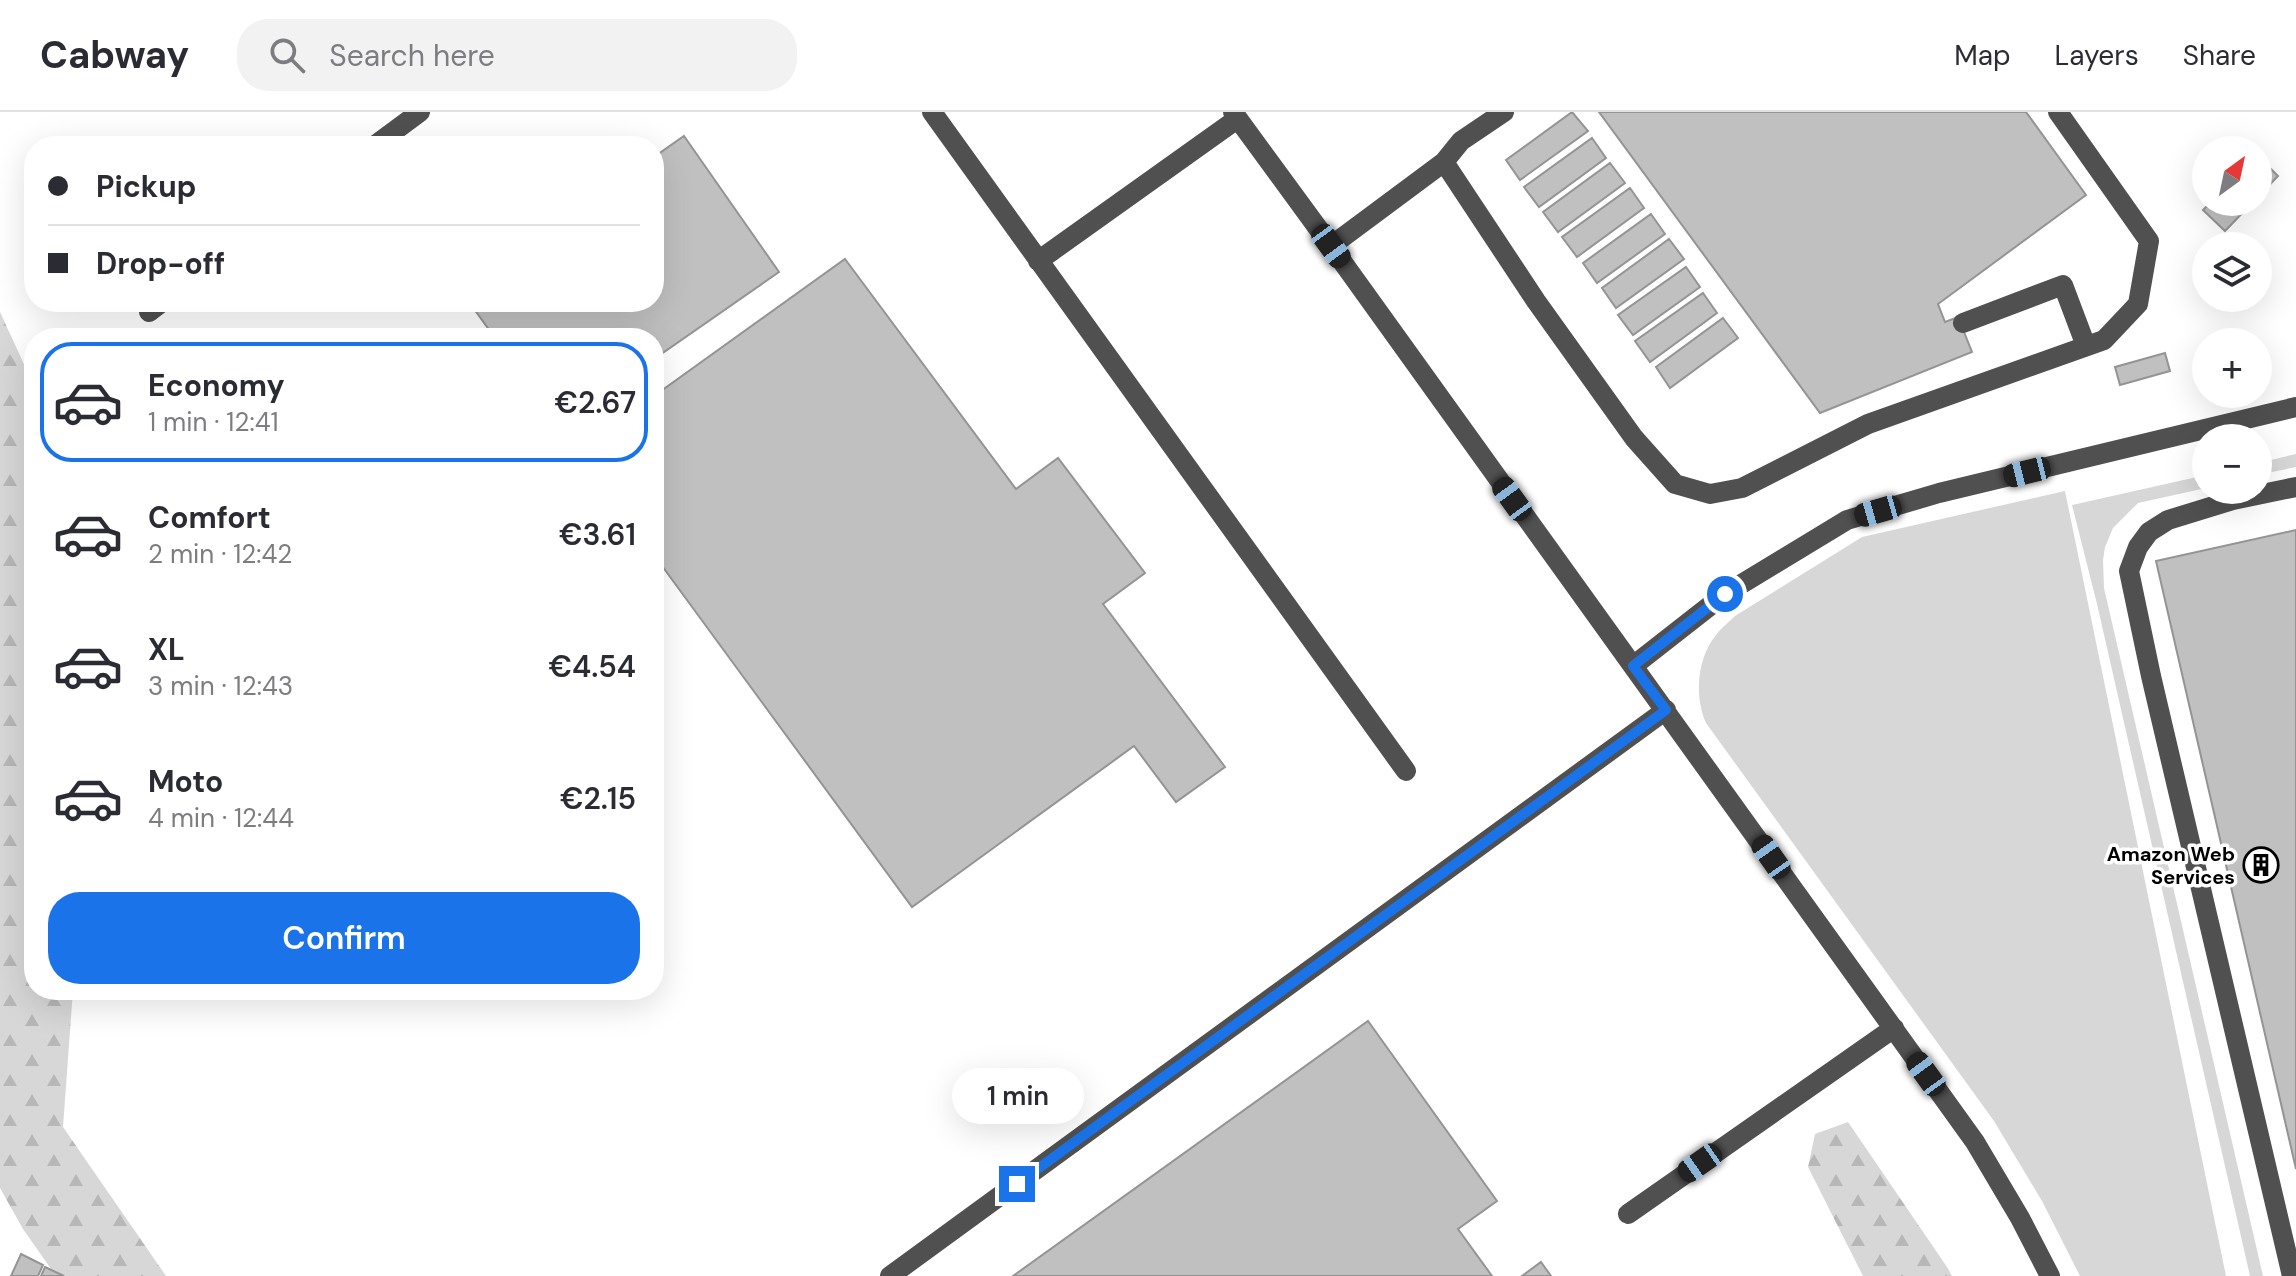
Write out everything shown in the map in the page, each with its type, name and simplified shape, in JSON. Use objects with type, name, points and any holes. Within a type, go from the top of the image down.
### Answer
[{"type":"lane","points":[[388,136],[420,112]]},
{"type":"lane","points":[[932,112],[1406,771]]},
{"type":"lane","points":[[1331,246],[1444,162],[1461,141],[1504,112]]},
{"type":"lane","points":[[1444,162],[1536,301],[1625,425],[1675,484],[1710,494],[1742,488],[1868,424],[2104,340],[2138,304],[2149,241],[2058,112]]},
{"type":"lane","points":[[1038,261],[1235,115],[1975,1142],[2050,1276]]},
{"type":"lane","points":[[1963,323],[2063,285],[2086,346]]},
{"type":"lane","points":[[1633,666],[1725,594],[1847,520],[1939,493],[2296,407]]},
{"type":"lane","points":[[2292,1276],[2129,571],[2138,547],[2149,532],[2168,520],[2233,500],[2296,487]]},
{"type":"lane","points":[[890,1276],[1666,710]]},
{"type":"lane","points":[[1628,1214],[1894,1028]]},
{"type":"green space","points":[[0,312],[24,364],[24,1000],[72,1000],[63,1127],[166,1276],[56,1276],[23,1229],[0,1188]]},
{"type":"green space","points":[[2296,454],[2296,467],[2272,472],[2272,460]]},
{"type":"green space","points":[[2192,478],[2192,491],[2138,503],[2113,528],[2103,560],[2104,588],[2263,1276],[2250,1276],[2072,505]]},
{"type":"green space","points":[[2065,491],[2226,1276],[2080,1276],[2042,1201],[1994,1121],[1706,723],[1702,712],[1699,689],[1701,666],[1710,644],[1723,627],[1735,616],[1862,537]]},
{"type":"green space","points":[[1848,1122],[1952,1276],[1863,1276],[1808,1167],[1815,1134]]},
{"type":"building","points":[[1572,112],[1588,131],[1520,180],[1506,160]]},
{"type":"building","points":[[1599,112],[2026,112],[2086,195],[1938,304],[1945,322],[1958,317],[1972,352],[1820,413]]},
{"type":"building","points":[[684,136],[779,272],[664,352],[664,328],[488,328],[476,312],[664,312],[664,150]]},
{"type":"building","points":[[1592,138],[1606,158],[1539,207],[1524,187]]},
{"type":"building","points":[[1610,163],[1625,183],[1558,232],[1543,212]]},
{"type":"building","points":[[1630,188],[1644,208],[1577,257],[1562,237]]},
{"type":"building","points":[[1651,214],[1665,234],[1597,283],[1583,263]]},
{"type":"building","points":[[2209,216],[2239,216],[2225,231]]},
{"type":"building","points":[[1669,239],[1684,259],[1616,308],[1602,288]]},
{"type":"building","points":[[845,259],[1016,489],[1058,458],[1145,573],[1103,604],[1225,767],[1176,802],[1134,746],[912,907],[664,569],[664,389]]},
{"type":"building","points":[[1686,267],[1700,287],[1633,335],[1618,315]]},
{"type":"building","points":[[1703,293],[1717,313],[1650,362],[1635,341]]},
{"type":"building","points":[[1723,318],[1738,338],[1670,388],[1656,367]]},
{"type":"building","points":[[2165,353],[2170,371],[2120,385],[2115,367]]},
{"type":"building","name":"Amazon Web Services","points":[[2296,530],[2296,1169],[2156,561]]},
{"type":"building","points":[[1368,1021],[1497,1201],[1458,1229],[1492,1276],[1013,1276]]},
{"type":"building","points":[[21,1254],[43,1265],[38,1276],[11,1276]]},
{"type":"building","points":[[1541,1262],[1551,1276],[1522,1276]]},
{"type":"building","points":[[45,1267],[64,1276],[41,1276]]},
{"type":"place","name":"Amazon Web Services","points":[[2261,865]]},
{"type":"route","points":[[1017,1184],[1666,710],[1633,666],[1725,594]]}]
